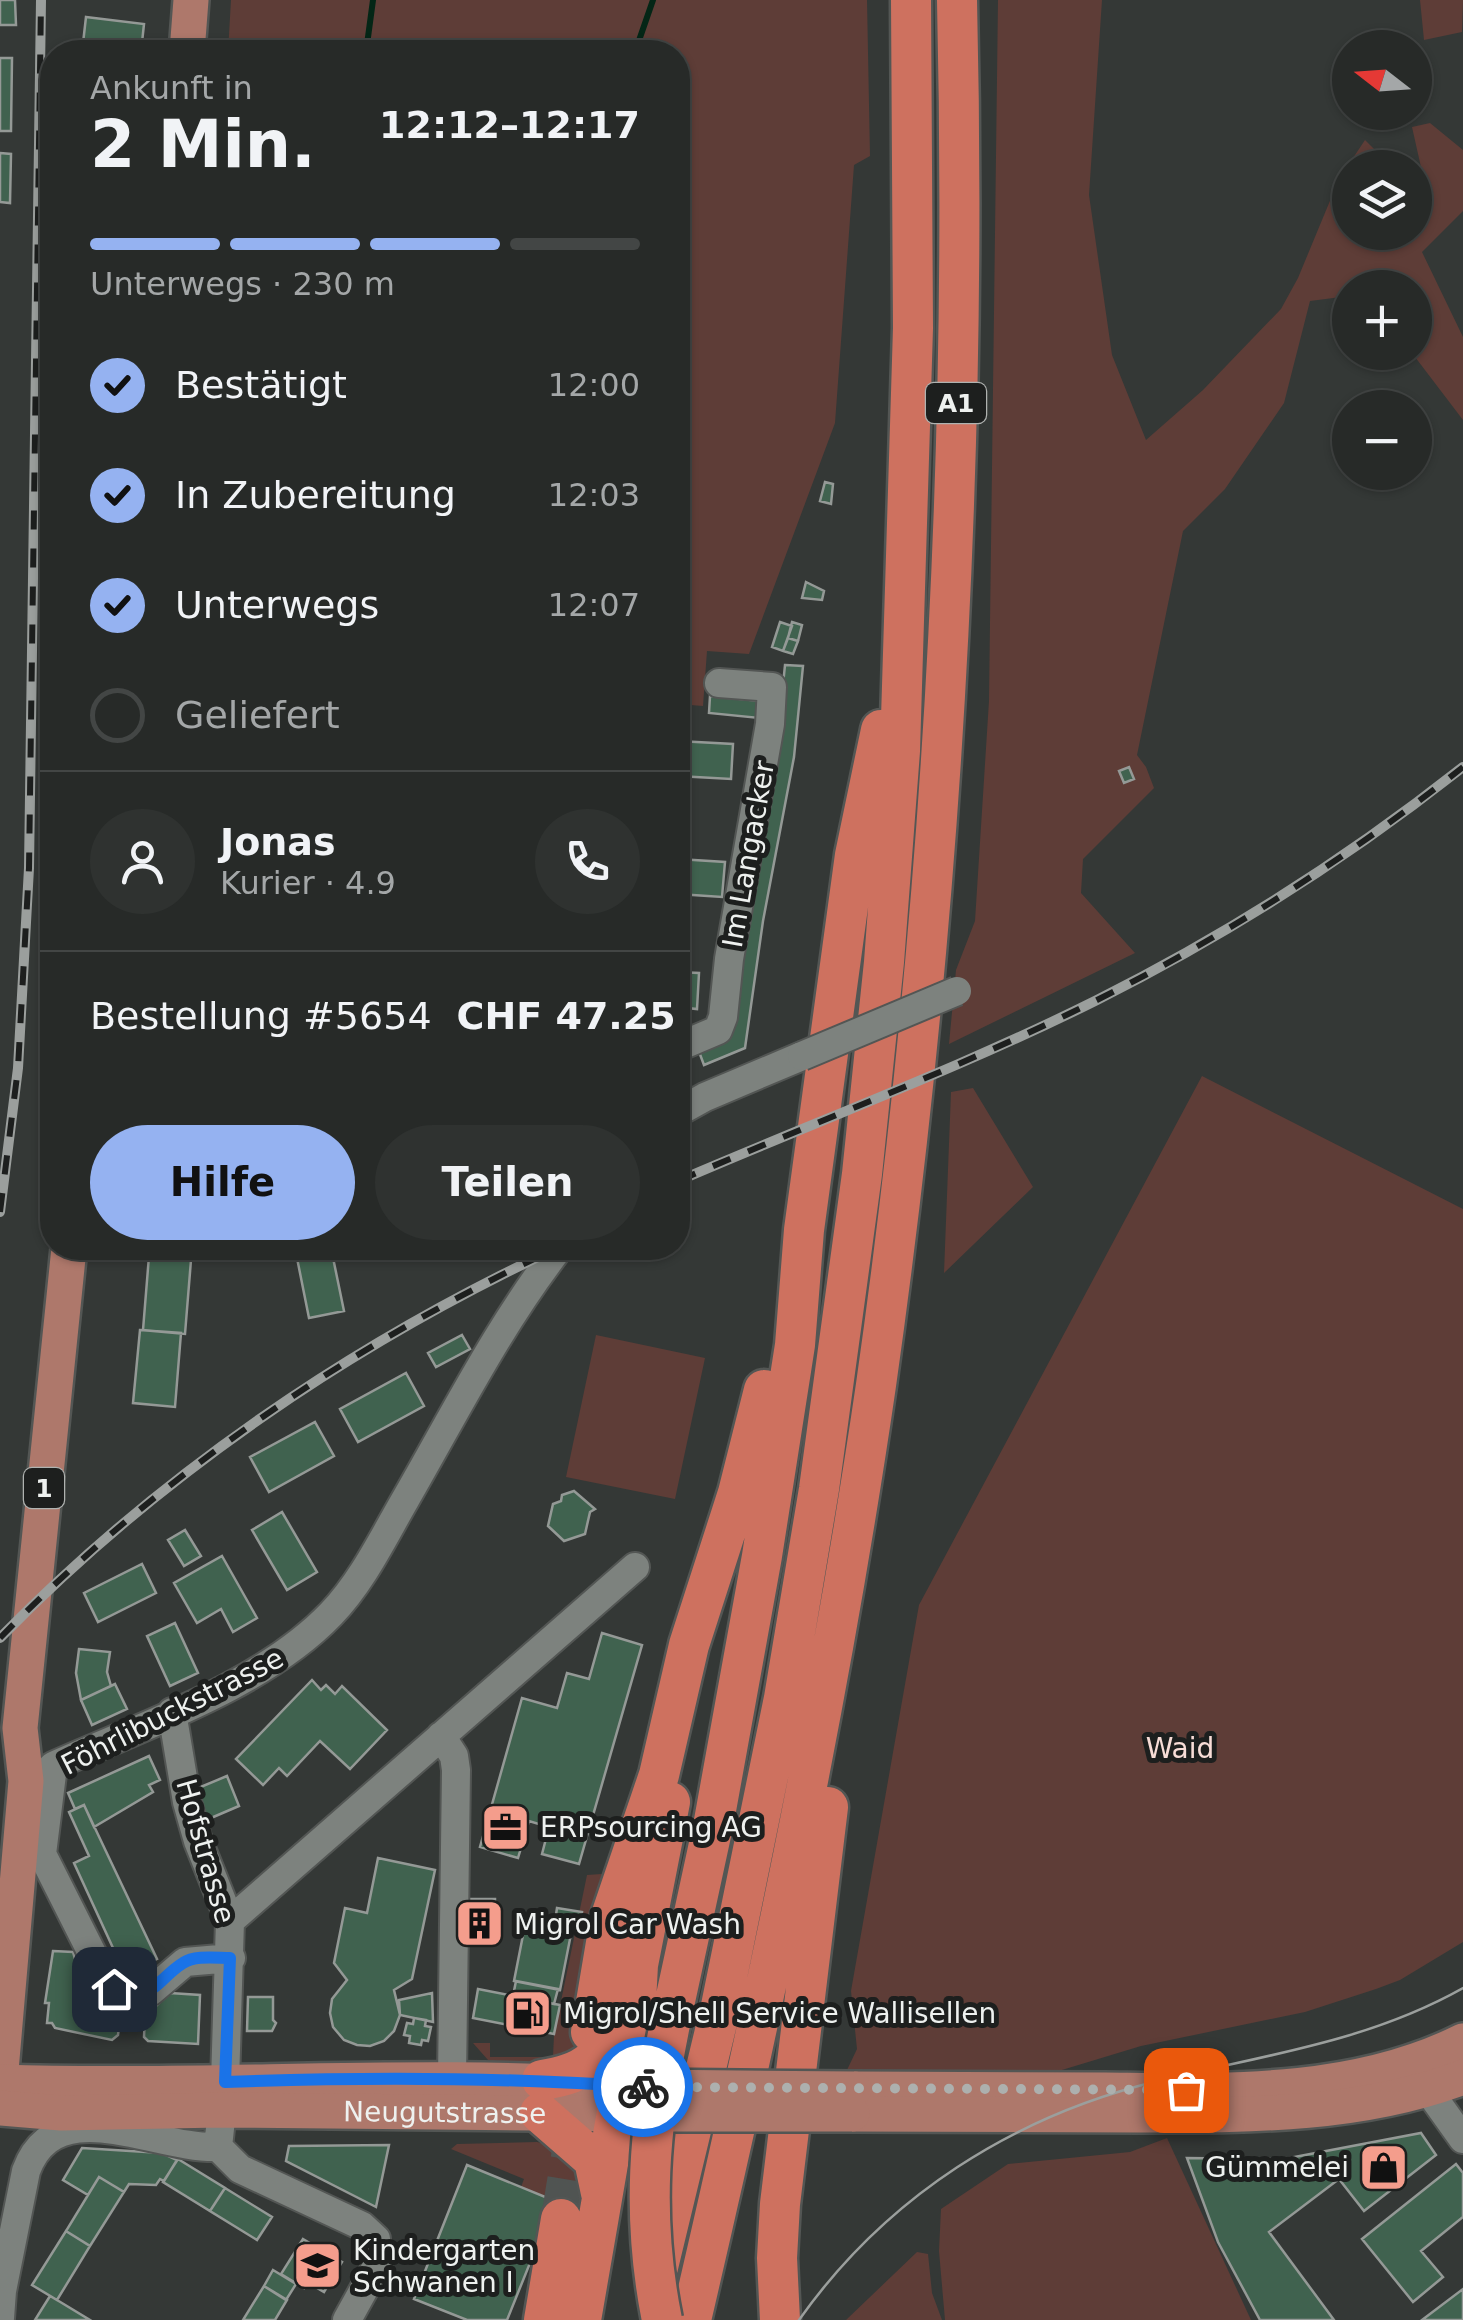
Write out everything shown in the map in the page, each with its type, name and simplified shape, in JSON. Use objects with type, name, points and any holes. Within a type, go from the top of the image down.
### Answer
[{"type":"highway","name":"A1","points":[[645,2320],[743,1904],[784,1698],[822,1471],[854,1243],[879,1017],[900,752],[913,311],[911,0]]},
{"type":"highway","name":"A1","points":[[690,2320],[778,1929],[843,1591],[902,1179],[937,805],[956,418],[958,0]]},
{"type":"highway","points":[[662,2320],[648,2219],[652,2126],[739,1690],[795,1344],[804,1230],[854,855],[902,634]]},
{"type":"highway","points":[[591,2032],[610,1919],[659,1774],[689,1645],[754,1434],[787,1282],[804,1230]]},
{"type":"highway","points":[[602,2197],[594,2160],[541,2096],[593,2062],[620,2016],[638,1964],[702,1652],[710,1582]]},
{"type":"highway","points":[[780,2320],[780,2204],[828,1810],[843,1591]]},
{"type":"highway","points":[[581,2320],[602,2197],[630,2100],[638,1964]]},
{"type":"highway","points":[[544,2320],[561,2219]]},
{"type":"main road","points":[[187,40],[191,0]]},
{"type":"main road","name":"1","points":[[0,2082],[26,1781],[20,1728],[68,1260]]},
{"type":"main road","points":[[0,1794],[20,1728]]},
{"type":"main road","points":[[6,2006],[23,2050],[38,2065],[70,2084]]},
{"type":"main road","name":"Neugutstrasse","points":[[1423,2075],[1463,2041]]},
{"type":"main road","name":"Neugutstrasse","points":[[0,2108],[61,2112],[452,2078],[541,2096],[853,2101],[1261,2088],[1361,2078],[1463,2076]]},
{"type":"main road","points":[[418,2112],[452,2078],[484,2112]]},
{"type":"main road","name":"Neugutstrasse","points":[[0,2082],[70,2084],[418,2112],[484,2112],[541,2096]]},
{"type":"street","name":"Im Langacker","points":[[690,1043],[718,1030],[723,1016],[770,724],[772,687],[719,682]]},
{"type":"street","points":[[690,1105],[957,991]]},
{"type":"street","name":"Föhrlibuckstrasse","points":[[230,1958],[184,1962],[141,1994],[127,1994],[106,1981],[42,1854],[53,1766],[254,1674],[289,1651],[332,1614],[371,1558],[516,1309],[551,1260]]},
{"type":"street","points":[[230,1922],[634,1568]]},
{"type":"street","name":"Hofstrasse","points":[[172,1712],[198,1841],[230,1922],[218,2147]]},
{"type":"street","points":[[442,1736],[454,1756],[456,1770],[452,2078]]},
{"type":"street","points":[[1423,2075],[1463,2139]]},
{"type":"street","points":[[0,2318],[2,2291],[32,2154],[58,2131],[79,2128],[126,2132],[191,2148],[218,2147],[240,2169],[362,2226],[376,2239],[378,2264],[347,2320]]},
{"type":"green space","points":[[231,0],[867,0],[870,156],[854,165],[835,423],[749,654],[707,651],[703,706],[690,705],[690,40],[229,40]]},
{"type":"green space","points":[[998,0],[1102,0],[1089,195],[1112,355],[1146,440],[1203,390],[1281,309],[1332,196],[1332,250],[1424,250],[1431,270],[1332,270],[1332,298],[1310,301],[1284,403],[1225,489],[1183,531],[1137,755],[1154,788],[1083,859],[1081,893],[1135,953],[949,1044],[956,970],[975,921],[989,701]]},
{"type":"green space","points":[[1420,0],[1463,0],[1462,32],[1432,38],[1432,30],[1423,30]]},
{"type":"green space","points":[[1432,125],[1463,150],[1463,211],[1432,242],[1432,150],[1417,150],[1413,130],[1432,130]]},
{"type":"green space","points":[[1365,140],[1375,150],[1358,150]]},
{"type":"green space","points":[[1432,273],[1463,337],[1463,420],[1425,370],[1432,370]]},
{"type":"green space","name":"Waid","points":[[1202,1076],[1463,1209],[1463,1942],[1400,1980],[1305,2012],[1141,2046],[1052,2073],[847,2070],[857,2049],[851,1991],[919,1605]]},
{"type":"green space","points":[[973,1088],[1033,1187],[944,1273],[951,1092]]},
{"type":"green space","points":[[596,1335],[705,1358],[675,1499],[566,1477]]},
{"type":"green space","points":[[616,1873],[602,2034],[558,2063],[488,2060],[473,2043],[490,2043],[490,2057],[553,2057],[554,2035],[587,1875]]},
{"type":"green space","points":[[1167,2138],[1251,2320],[945,2320],[939,2251],[941,2209],[1008,2164],[1130,2152]]},
{"type":"green space","points":[[537,2142],[573,2159],[576,2177],[570,2221],[555,2201],[521,2187],[524,2179],[451,2149],[457,2144]]},
{"type":"green space","points":[[917,2252],[928,2254],[932,2293],[942,2320],[846,2320]]},
{"type":"building","points":[[0,0],[15,0],[16,25],[0,25]]},
{"type":"building","points":[[86,17],[144,24],[142,40],[83,40]]},
{"type":"building","points":[[0,58],[12,58],[11,131],[0,131]]},
{"type":"building","points":[[0,153],[11,154],[10,203],[0,202]]},
{"type":"building","points":[[825,482],[833,484],[831,504],[820,501]]},
{"type":"building","points":[[806,582],[824,591],[822,600],[802,598]]},
{"type":"building","points":[[780,622],[792,626],[783,651],[772,647]]},
{"type":"building","points":[[792,622],[802,625],[798,641],[788,638]]},
{"type":"building","points":[[788,638],[798,641],[793,654],[783,651]]},
{"type":"building","points":[[785,665],[803,666],[794,757],[763,921],[745,1048],[704,1065],[698,1049],[746,918],[776,755]]},
{"type":"building","points":[[710,696],[761,701],[759,718],[709,713]]},
{"type":"building","points":[[690,742],[733,744],[731,779],[690,777]]},
{"type":"building","points":[[1129,767],[1134,779],[1124,783],[1119,771]]},
{"type":"building","points":[[690,860],[725,862],[722,897],[690,895]]},
{"type":"building","points":[[690,973],[699,973],[697,1009],[690,1008]]},
{"type":"building","points":[[149,1260],[191,1260],[185,1334],[143,1330]]},
{"type":"building","points":[[297,1260],[333,1260],[344,1311],[309,1318]]},
{"type":"building","points":[[140,1330],[181,1333],[175,1407],[133,1403]]},
{"type":"building","points":[[462,1335],[470,1349],[436,1367],[428,1353]]},
{"type":"building","points":[[406,1373],[424,1406],[358,1442],[340,1409]]},
{"type":"building","points":[[315,1422],[334,1456],[269,1492],[250,1457]]},
{"type":"building","points":[[574,1491],[595,1509],[590,1512],[585,1534],[564,1541],[548,1526],[553,1504]]},
{"type":"building","points":[[282,1512],[317,1572],[287,1590],[252,1530]]},
{"type":"building","points":[[185,1530],[201,1556],[184,1566],[168,1540]]},
{"type":"building","points":[[222,1556],[257,1618],[233,1632],[221,1609],[197,1623],[174,1583]]},
{"type":"building","points":[[142,1564],[156,1593],[98,1622],[84,1593]]},
{"type":"building","points":[[175,1623],[198,1673],[170,1686],[147,1636]]},
{"type":"building","points":[[602,1633],[642,1645],[579,1864],[542,1854],[549,1827],[529,1821],[518,1858],[480,1847],[522,1698],[557,1708],[567,1673],[589,1679]]},
{"type":"building","points":[[79,1649],[110,1652],[107,1672],[111,1686],[81,1700],[76,1673]]},
{"type":"building","points":[[312,1680],[321,1690],[326,1685],[335,1694],[342,1686],[387,1730],[350,1769],[320,1741],[287,1776],[279,1768],[263,1785],[236,1759]]},
{"type":"building","points":[[115,1684],[127,1709],[92,1725],[81,1700]]},
{"type":"building","points":[[149,1756],[160,1780],[149,1785],[153,1792],[94,1827],[84,1805],[75,1809],[68,1793]]},
{"type":"building","points":[[227,1776],[239,1806],[204,1821],[191,1791]]},
{"type":"building","points":[[84,1805],[157,1959],[125,1974],[74,1863],[89,1856],[69,1812]]},
{"type":"building","points":[[378,1858],[435,1870],[412,1979],[394,1990],[400,2015],[394,2031],[384,2041],[357,2045],[344,2040],[333,2027],[332,1999],[347,1980],[334,1963],[345,1908],[367,1913]]},
{"type":"building","name":"Migrol Car Wash","points":[[471,1899],[495,1899],[495,1912],[487,1912],[487,1936],[471,1936]]},
{"type":"building","points":[[557,1908],[582,1912],[580,1925],[555,1921]]},
{"type":"building","points":[[525,1925],[571,1934],[560,1990],[514,1981]]},
{"type":"building","points":[[53,1951],[73,1952],[83,1988],[104,2012],[115,2013],[120,2019],[118,2035],[112,2040],[47,2023],[49,2003],[45,2003]]},
{"type":"building","points":[[516,1981],[558,1989],[554,2004],[513,1996]]},
{"type":"building","points":[[478,1989],[560,2005],[554,2034],[473,2018]]},
{"type":"building","points":[[170,1993],[200,1995],[198,2044],[148,2041],[144,2037],[145,2016]]},
{"type":"building","points":[[432,1993],[433,2022],[400,2015],[399,2000]]},
{"type":"building","points":[[248,1997],[273,1997],[276,2023],[272,2031],[247,2031]]},
{"type":"building","points":[[414,2018],[426,2020],[425,2026],[431,2027],[428,2041],[422,2040],[421,2045],[409,2043],[410,2036],[404,2035],[407,2023],[413,2024]]},
{"type":"building","points":[[120,2022],[145,2023],[145,2028],[119,2027]]},
{"type":"building","points":[[1421,2133],[1436,2155],[1364,2211],[1339,2179],[1269,2232],[1334,2320],[1260,2320],[1218,2242],[1187,2158],[1284,2159]]},
{"type":"building","points":[[389,2145],[376,2207],[286,2161],[289,2146]]},
{"type":"building","points":[[82,2148],[162,2153],[177,2160],[164,2181],[160,2179],[156,2185],[129,2184],[124,2192],[99,2177],[88,2195],[63,2180]]},
{"type":"building","points":[[178,2159],[225,2188],[210,2211],[163,2182]]},
{"type":"building","points":[[1456,2164],[1463,2173],[1463,2217],[1421,2251],[1443,2277],[1413,2302],[1362,2239]]},
{"type":"building","points":[[467,2165],[555,2201],[507,2320],[467,2320],[414,2299]]},
{"type":"building","points":[[99,2177],[124,2192],[90,2246],[66,2231]]},
{"type":"building","points":[[225,2188],[272,2217],[257,2240],[210,2211]]},
{"type":"building","points":[[66,2231],[90,2246],[57,2300],[32,2285]]},
{"type":"building","name":"Kindergarten Schwanen I","points":[[303,2239],[342,2262],[324,2292],[307,2282],[304,2288],[281,2274]]},
{"type":"building","points":[[273,2270],[296,2284],[286,2300],[264,2286]]},
{"type":"building","points":[[264,2286],[287,2300],[275,2320],[243,2320]]},
{"type":"building","points":[[1463,2289],[1463,2320],[1422,2320]]},
{"type":"building","points":[[50,2296],[57,2300],[90,2320],[35,2320]]},
{"type":"waterway","points":[[368,40],[373,0]]},
{"type":"waterway","points":[[639,40],[653,0]]},
{"type":"tunnel","points":[[561,2219],[578,2114]]},
{"type":"tram line","points":[[799,2320],[871,2236],[957,2167],[1004,2140],[1105,2096],[1352,2034],[1390,2022],[1463,1988]]},
{"type":"railway","points":[[40,40],[41,0]]},
{"type":"railway","points":[[0,1212],[18,1068],[29,868],[40,72]]},
{"type":"railway","points":[[690,1176],[994,1049],[1145,975],[1286,893],[1463,767]]},
{"type":"railway","points":[[0,1638],[125,1522],[261,1418],[406,1327],[533,1260]]},
{"type":"way so far","points":[[643,2087],[1186,2090]]},
{"type":"place","name":"ERPsourcing AG","points":[[505,1827]]},
{"type":"place","name":"Migrol Car Wash","points":[[479,1924]]},
{"type":"place","name":"Migrol/Shell Service Wallisellen","points":[[528,2013]]},
{"type":"place","name":"Gümmelei","points":[[1384,2167]]},
{"type":"place","name":"Kindergarten Schwanen I","points":[[318,2266]]},
{"type":"route","points":[[114,1989],[141,1994],[184,1962],[230,1958],[225,2082],[522,2079],[643,2087]]}]
